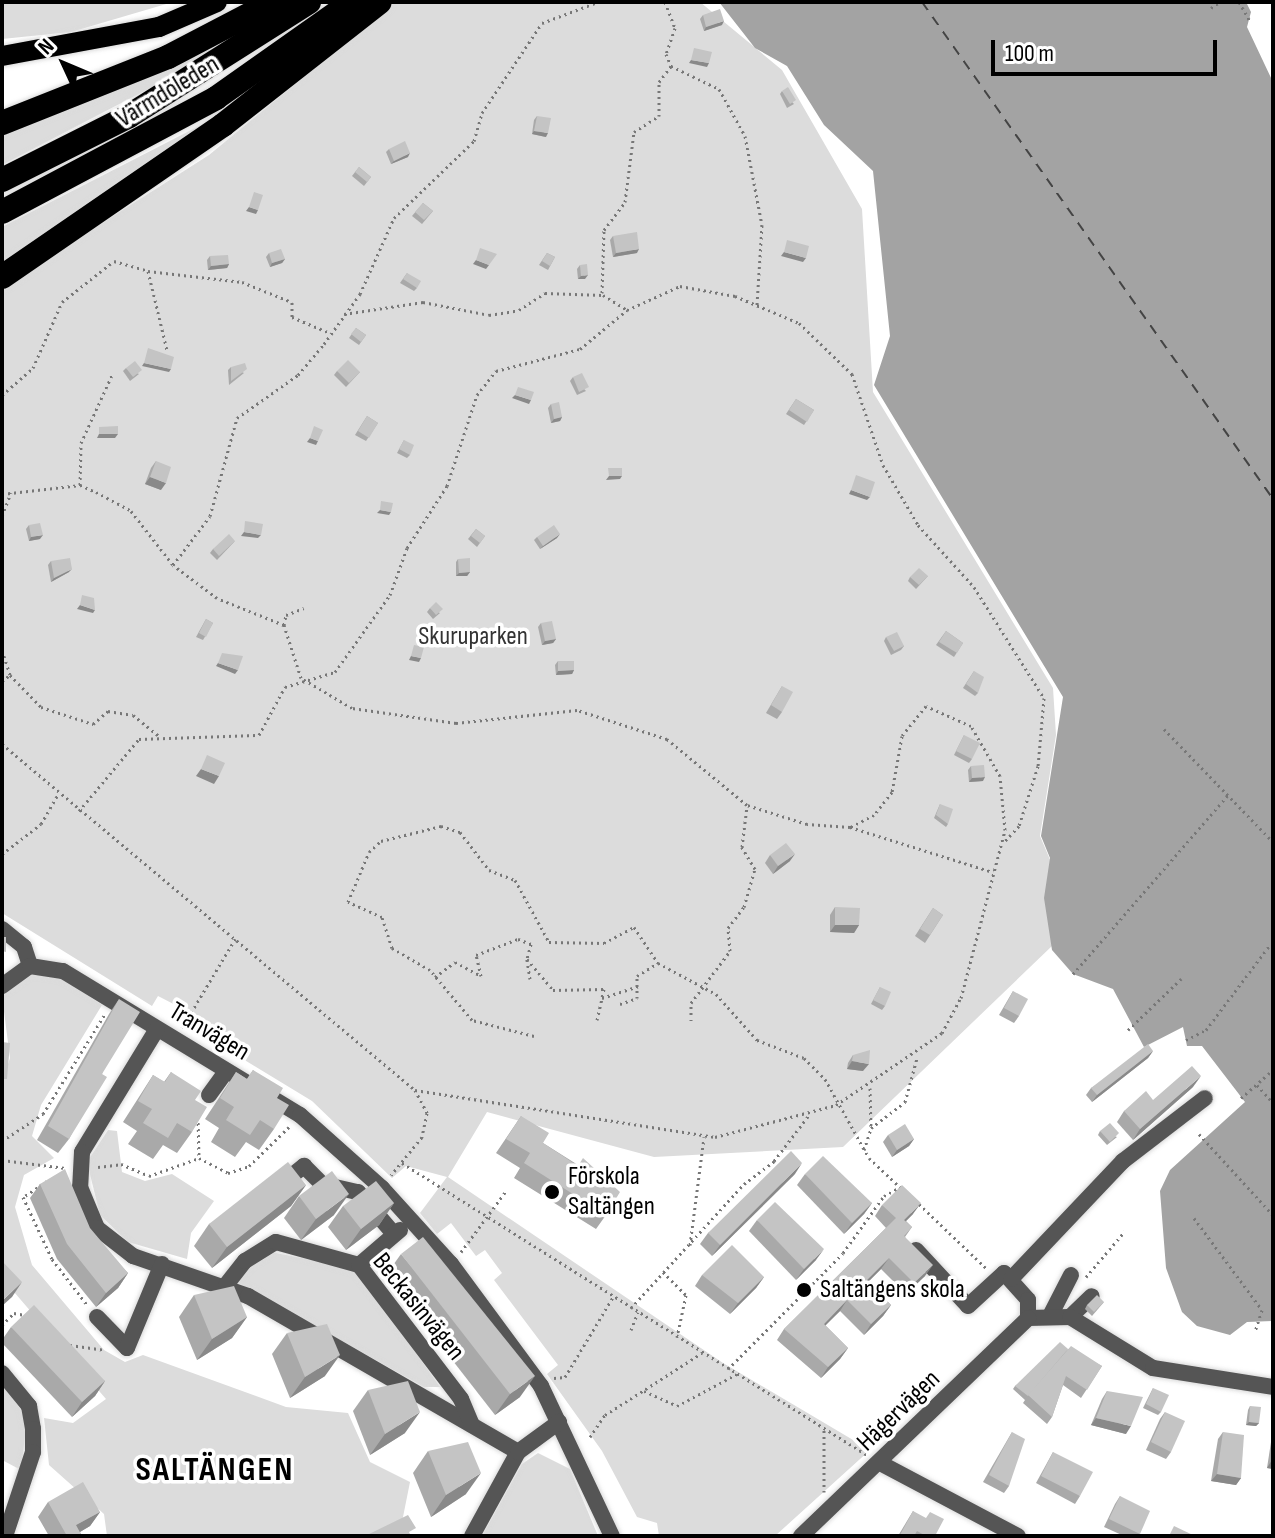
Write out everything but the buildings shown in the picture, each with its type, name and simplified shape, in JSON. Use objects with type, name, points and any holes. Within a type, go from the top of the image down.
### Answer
[{"type":"highway","points":[[2,123],[168,57],[273,2]]},
{"type":"highway","name":"Värmdöleden","points":[[2,180],[129,116],[309,2]]},
{"type":"highway","name":"Värmdöleden","points":[[2,212],[204,105],[352,2]]},
{"type":"highway","points":[[2,277],[223,125],[380,2]]},
{"type":"main road","points":[[2,56],[159,27],[217,2]]},
{"type":"main road","points":[[2,45],[68,44]]},
{"type":"street","points":[[2,929],[24,947],[30,966],[2,986]]},
{"type":"street","name":"Tranvägen","points":[[30,966],[63,971],[300,1115],[412,1219],[451,1264],[541,1386],[612,1536]]},
{"type":"street","points":[[74,1170],[87,1140],[157,1029]]},
{"type":"street","points":[[209,1095],[226,1072]]},
{"type":"street","points":[[914,1249],[968,1306],[1005,1279],[1123,1161],[1205,1098]]},
{"type":"street","points":[[284,1182],[304,1166],[322,1184],[358,1192],[394,1234]]},
{"type":"street","name":"Beckasinvägen","points":[[74,1170],[97,1228],[133,1256],[226,1285],[518,1452]]},
{"type":"street","points":[[359,1265],[412,1219]]},
{"type":"street","name":"Beckasinvägen","points":[[226,1285],[248,1258],[276,1242],[359,1265],[461,1399],[472,1425]]},
{"type":"street","points":[[97,1317],[127,1348],[162,1264]]},
{"type":"street","points":[[1005,1279],[1028,1300],[1028,1318],[1070,1317],[1153,1368],[1273,1387]]},
{"type":"street","points":[[1050,1316],[1081,1285]]},
{"type":"street","points":[[1070,1317],[1081,1285]]},
{"type":"street","name":"Hägervägen","points":[[801,1536],[875,1460],[1028,1318]]},
{"type":"street","points":[[2,1373],[29,1406],[33,1440],[4,1535]]},
{"type":"street","points":[[472,1536],[518,1452],[559,1422]]},
{"type":"street","points":[[875,1460],[1018,1536]]},
{"type":"path","points":[[173,565],[210,516],[237,418],[298,375],[344,314],[394,218],[474,141],[525,44],[542,23],[598,2]]},
{"type":"path","points":[[665,2],[675,28],[666,54],[671,66],[719,89],[740,121],[762,225],[757,305]]},
{"type":"path","points":[[1211,8],[1220,2]]},
{"type":"path","points":[[1239,2],[1250,21]]},
{"type":"path","points":[[603,295],[604,230],[625,202],[634,132],[659,116],[659,82],[671,66]]},
{"type":"path","points":[[2,395],[33,368],[62,302],[97,269],[114,261],[148,271],[242,282],[292,302],[292,317],[330,333]]},
{"type":"path","points":[[148,271],[167,350]]},
{"type":"path","points":[[79,811],[139,739],[259,735],[285,687],[301,678],[335,672],[390,595],[407,548],[447,486],[477,395],[496,371],[580,349],[627,310],[680,286],[757,305],[799,323],[852,374],[890,477],[918,525],[974,587],[1044,698],[1038,766],[1019,826],[1001,845]]},
{"type":"path","points":[[344,314],[423,302],[472,317],[519,310],[545,293],[603,295],[627,310]]},
{"type":"path","points":[[80,485],[81,443],[112,375]]},
{"type":"path","points":[[2,494],[80,485],[131,511],[173,565],[217,598],[284,625]]},
{"type":"path","points":[[2,516],[11,493]]},
{"type":"path","points":[[2,570],[2,599]]},
{"type":"path","points":[[304,608],[286,615],[284,625],[301,678],[352,708],[456,723],[577,710],[667,739],[747,805],[807,824],[850,827],[993,872]]},
{"type":"path","points":[[2,650],[10,675],[41,707],[93,724],[108,711],[133,715],[159,736]]},
{"type":"path","points":[[2,681],[10,675]]},
{"type":"path","points":[[415,1090],[704,1136],[809,1115],[870,1087],[917,1057],[942,1033],[961,998],[1001,845],[1000,776],[961,718],[926,706],[902,736],[892,792],[874,815],[850,827]]},
{"type":"path","points":[[1164,729],[1273,842]]},
{"type":"path","points":[[2,744],[415,1090],[427,1113],[422,1137],[386,1184]]},
{"type":"path","points":[[2,854],[41,824],[58,794]]},
{"type":"path","points":[[1073,974],[1228,795]]},
{"type":"path","points":[[691,1021],[701,987],[730,951],[728,928],[744,907],[755,869],[742,847],[747,805]]},
{"type":"path","points":[[534,1036],[512,1025],[481,1026],[435,977],[392,948],[382,917],[348,902],[369,852],[381,841],[441,826],[460,832],[489,870],[515,880],[549,942],[604,943],[634,927],[658,963],[701,987],[736,1012],[757,1040],[804,1058],[864,1150],[900,1187],[1005,1279]]},
{"type":"path","points":[[175,1040],[235,939]]},
{"type":"path","points":[[435,977],[455,962],[481,976],[476,955],[518,939],[531,944],[527,959],[530,979]]},
{"type":"path","points":[[1186,1040],[1206,1030],[1269,946]]},
{"type":"path","points":[[527,959],[553,990],[604,989],[597,1020]]},
{"type":"path","points":[[620,1004],[637,998],[637,976],[658,963]]},
{"type":"path","points":[[1128,1030],[1181,979]]},
{"type":"path","points":[[602,998],[638,986]]},
{"type":"path","points":[[2,1141],[43,1114],[114,1001]]},
{"type":"path","points":[[871,1128],[905,1102],[917,1057]]},
{"type":"path","points":[[1241,1098],[1273,1070]]},
{"type":"path","points":[[1256,1085],[1273,1103]]},
{"type":"path","points":[[864,1150],[871,1128],[870,1087]]},
{"type":"path","points":[[199,1158],[198,1116],[209,1095]]},
{"type":"path","points":[[2,1160],[74,1170],[121,1164],[149,1176],[199,1158],[239,1172],[300,1115]]},
{"type":"path","points":[[631,1308],[774,1161],[809,1115]]},
{"type":"path","points":[[1199,1134],[1273,1215]]},
{"type":"path","points":[[690,1245],[704,1136]]},
{"type":"path","points":[[402,1163],[875,1460]]},
{"type":"path","points":[[74,1170],[23,1197],[52,1259],[97,1317]]},
{"type":"path","points":[[728,1369],[843,1253],[884,1196],[900,1187]]},
{"type":"path","points":[[451,1264],[506,1191]]},
{"type":"path","points":[[1194,1218],[1262,1310],[1255,1332]]},
{"type":"path","points":[[1081,1285],[1125,1231]]},
{"type":"path","points":[[663,1272],[686,1295],[677,1337]]},
{"type":"path","points":[[541,1386],[565,1377],[613,1297]]},
{"type":"path","points":[[631,1330],[638,1312]]},
{"type":"path","points":[[2,1325],[14,1313],[31,1318]]},
{"type":"path","points":[[65,1341],[78,1350],[104,1350]]},
{"type":"path","points":[[590,1437],[605,1415],[702,1353]]},
{"type":"path","points":[[644,1391],[677,1406],[737,1374]]},
{"type":"path","points":[[824,1428],[824,1498]]},
{"type":"green space","points":[[2,2],[173,2],[71,32],[2,39]]},
{"type":"green space","name":"Skuruparken","points":[[395,2],[700,2],[782,70],[862,209],[873,392],[1053,688],[1056,735],[1040,836],[1051,862],[1052,946],[843,1147],[654,1157],[487,1112],[448,1177],[723,1363],[870,1450],[775,1536],[659,1536],[657,1523],[637,1517],[602,1451],[547,1374],[558,1365],[494,1280],[502,1273],[485,1250],[476,1256],[451,1223],[437,1234],[420,1213],[447,1177],[406,1166],[392,1178],[312,1101],[184,1023],[189,1012],[158,996],[152,1006],[2,913],[2,287],[209,155]]},
{"type":"green space","points":[[288,3],[179,73],[2,165],[2,133]]},
{"type":"green space","points":[[203,124],[119,187],[2,266],[2,227]]},
{"type":"green space","points":[[32,973],[62,978],[102,1005],[41,1105],[32,1136],[54,1158],[24,1175],[15,1207],[32,1265],[104,1350],[125,1362],[143,1355],[286,1407],[348,1413],[370,1462],[410,1482],[402,1522],[375,1536],[107,1536],[104,1514],[49,1465],[44,1418],[73,1423],[106,1399],[2,1278],[2,1082],[10,1058],[2,996]]},
{"type":"green space","points":[[108,1130],[117,1131],[122,1172],[145,1181],[172,1174],[214,1201],[191,1233],[187,1259],[128,1242],[100,1215],[87,1162]]},
{"type":"green space","points":[[266,1251],[356,1269],[440,1387],[424,1387],[235,1281]]},
{"type":"green space","points":[[2,1382],[27,1419],[21,1470],[2,1460]]},
{"type":"green space","points":[[538,1453],[570,1469],[598,1536],[482,1536],[522,1464]]},
{"type":"shaded area","points":[[719,2],[1246,2],[1251,12],[1247,27],[1273,82],[1273,1321],[1247,1322],[1230,1335],[1197,1326],[1182,1312],[1166,1268],[1160,1191],[1170,1170],[1245,1102],[1202,1046],[1187,1046],[1183,1027],[1144,1047],[1113,989],[1073,974],[1052,950],[1044,898],[1050,858],[1041,836],[1063,697],[874,385],[890,336],[873,171],[824,125],[787,66],[755,48]]},
{"type":"ferry route","points":[[922,2],[1273,499]]},
{"type":"place","name":"Förskola Saltängen","points":[[552,1192]]},
{"type":"place","name":"Saltängens skola","points":[[804,1290]]},
{"type":"district","name":"SALTÄNGEN","points":[[215,1470]]}]
